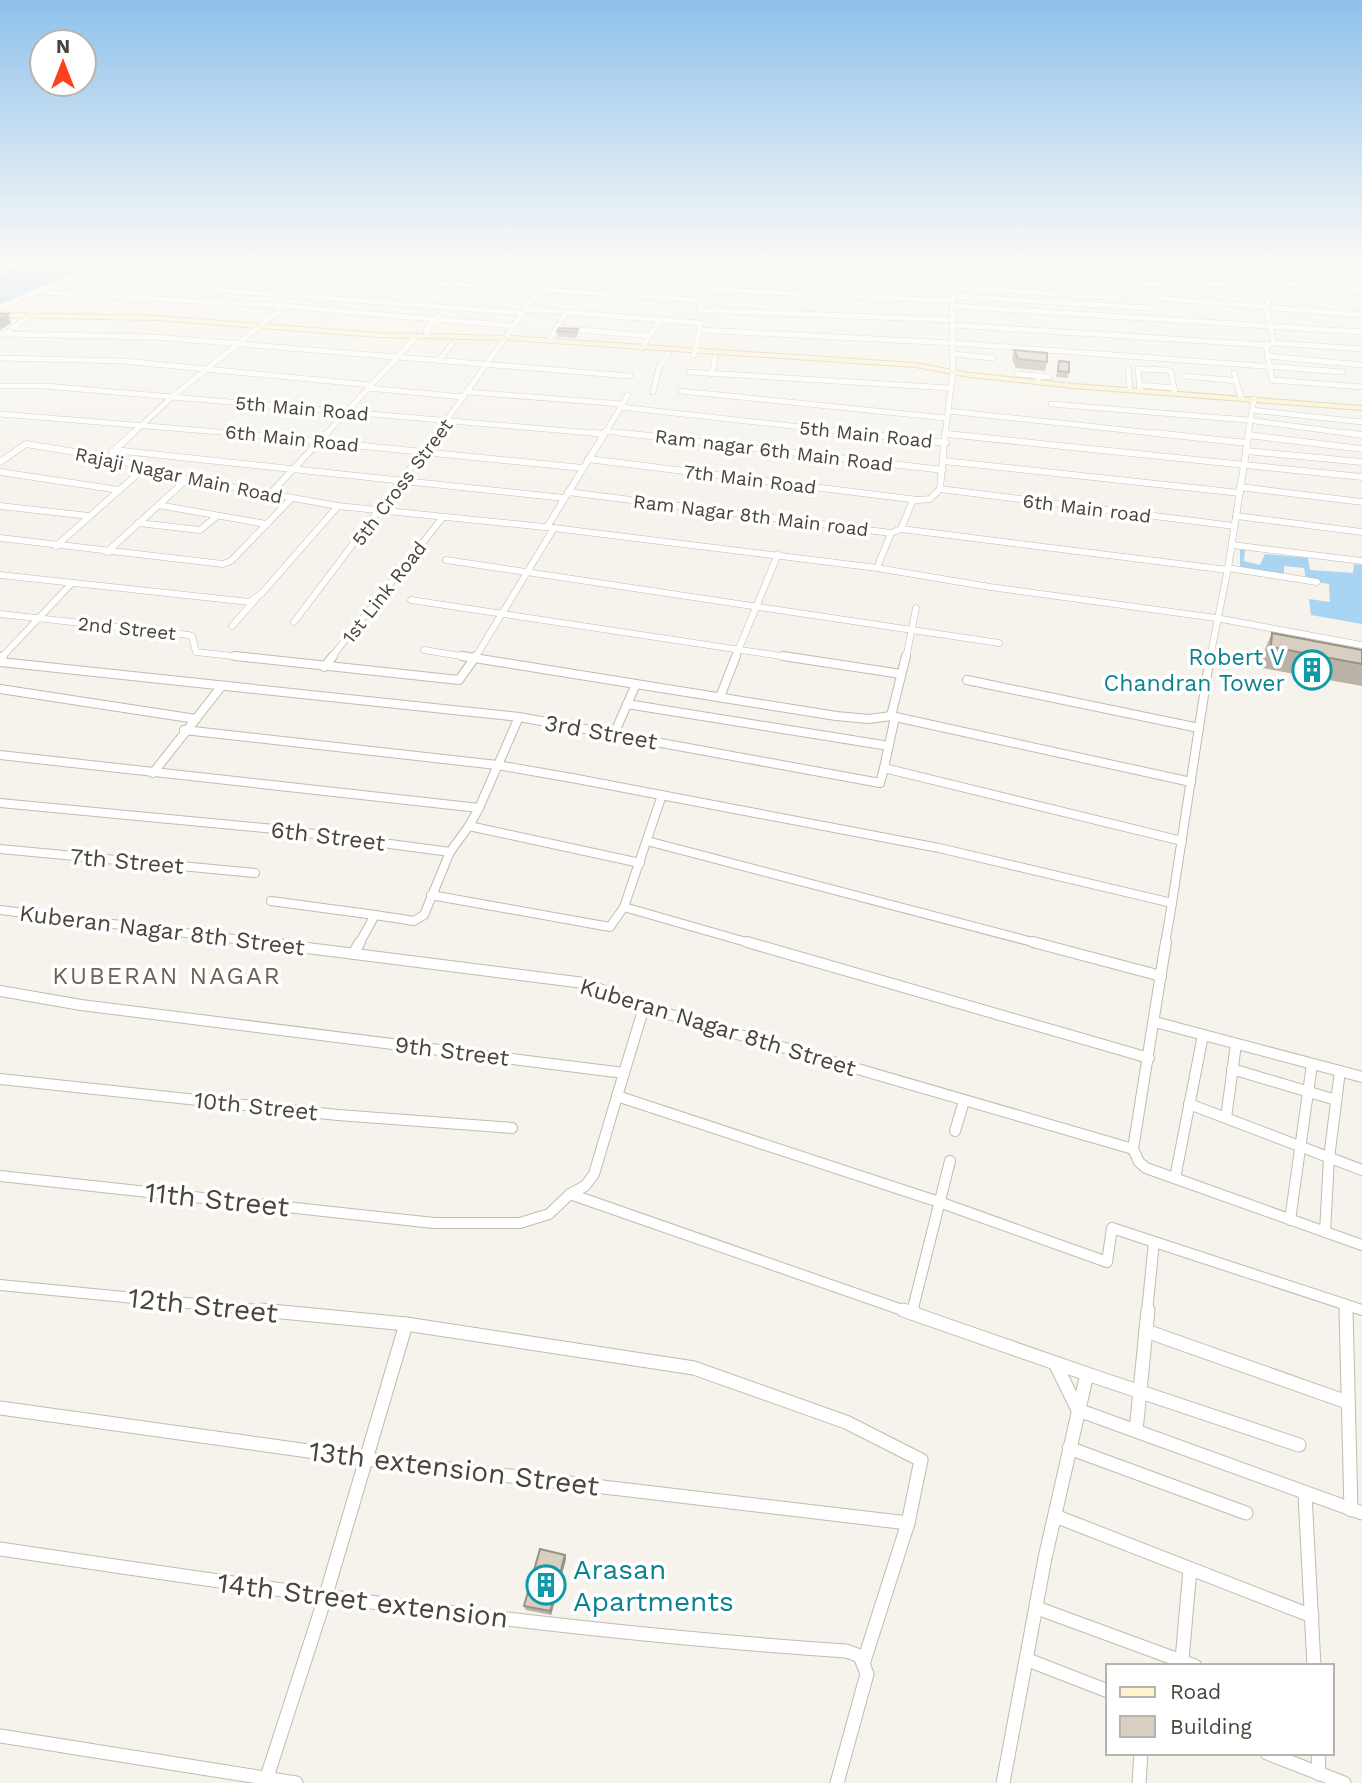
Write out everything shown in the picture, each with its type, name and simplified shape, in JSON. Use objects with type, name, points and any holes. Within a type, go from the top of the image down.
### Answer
[{"type":"main road","points":[[544,343],[668,354],[915,365],[950,371]]},
{"type":"main road","points":[[578,343],[1362,406]]},
{"type":"street","points":[[218,343],[630,376]]},
{"type":"street","points":[[269,495],[413,343]]},
{"type":"street","name":"5th Cross Street","points":[[294,622],[383,509],[503,343]]},
{"type":"street","points":[[642,348],[645,343]]},
{"type":"street","points":[[694,354],[696,343]]},
{"type":"street","points":[[913,500],[928,500],[940,489],[953,343]]},
{"type":"street","points":[[956,343],[1343,372]]},
{"type":"street","points":[[1094,343],[1096,353]]},
{"type":"street","points":[[1238,343],[1273,343]]},
{"type":"street","points":[[1277,343],[1362,349]]},
{"type":"street","points":[[438,361],[452,344]]},
{"type":"street","points":[[106,457],[172,397],[236,345]]},
{"type":"street","points":[[1266,345],[1272,380],[1362,387]]},
{"type":"street","points":[[653,392],[659,367],[668,354]]},
{"type":"street","points":[[953,354],[993,358]]},
{"type":"street","points":[[712,373],[715,356]]},
{"type":"street","points":[[1267,356],[1362,365]]},
{"type":"street","name":"5th Main Road","points":[[0,358],[122,361],[370,387],[621,405],[946,443]]},
{"type":"street","points":[[1131,369],[1136,389]]},
{"type":"street","points":[[1136,389],[1139,369],[1167,370],[1171,372],[1175,391]]},
{"type":"street","points":[[689,372],[950,388]]},
{"type":"street","points":[[1234,373],[1241,398]]},
{"type":"street","points":[[1017,374],[1039,379],[1050,377]]},
{"type":"street","points":[[1185,376],[1237,381]]},
{"type":"street","name":"5th Main Road","points":[[0,386],[45,386],[604,433]]},
{"type":"street","points":[[681,391],[1247,443],[1362,449]]},
{"type":"street","points":[[324,667],[454,680],[463,678],[528,571],[566,495],[628,394]]},
{"type":"street","points":[[1254,399],[1228,569],[1216,618],[1155,1022],[1133,1149],[1139,1162],[1146,1168],[1362,1245]]},
{"type":"street","points":[[1051,404],[1251,421],[1362,435]]},
{"type":"street","points":[[1252,410],[1362,422]]},
{"type":"street","name":"6th Main Road","points":[[0,414],[320,440],[583,468]]},
{"type":"street","name":"Ram nagar 6th Main Road","points":[[604,433],[943,470]]},
{"type":"street","points":[[947,434],[1362,477]]},
{"type":"street","points":[[1247,443],[1362,462]]},
{"type":"street","name":"Rajaji Nagar Main Road","points":[[3,456],[26,444],[106,457],[141,466],[141,471],[291,499],[778,554],[989,587],[1216,618],[1362,645]]},
{"type":"street","name":"Ram Nagar 8th Main road","points":[[114,450],[566,495],[891,533],[901,529],[913,500]]},
{"type":"street","points":[[0,462],[3,456]]},
{"type":"street","name":"7th Main Road","points":[[588,459],[913,500]]},
{"type":"street","name":"5th Main Road","points":[[944,461],[1362,502]]},
{"type":"street","points":[[56,546],[141,471]]},
{"type":"street","points":[[0,472],[119,490]]},
{"type":"street","points":[[107,552],[186,480]]},
{"type":"street","name":"6th Main road","points":[[940,489],[1234,526]]},
{"type":"street","points":[[0,538],[223,564],[231,561],[291,499]]},
{"type":"street","points":[[158,505],[266,524]]},
{"type":"street","points":[[0,506],[89,516]]},
{"type":"street","points":[[232,626],[338,506]]},
{"type":"street","points":[[138,523],[200,530],[217,516]]},
{"type":"street","points":[[1236,516],[1362,532]]},
{"type":"street","name":"1st Link Road","points":[[324,667],[443,517]]},
{"type":"street","points":[[901,529],[1317,582]]},
{"type":"street","points":[[877,568],[891,533]]},
{"type":"street","points":[[1232,545],[1362,561]]},
{"type":"street","points":[[720,697],[778,554]]},
{"type":"street","points":[[446,560],[999,642]]},
{"type":"street","points":[[0,575],[255,600]]},
{"type":"street","points":[[0,661],[72,583]]},
{"type":"street","points":[[411,600],[901,674]]},
{"type":"street","points":[[916,608],[884,768],[1182,841]]},
{"type":"street","name":"2nd Street","points":[[0,614],[189,635],[192,636],[196,652],[324,667]]},
{"type":"street","points":[[424,650],[836,716],[869,719],[893,716],[1191,782]]},
{"type":"street","name":"3rd Street","points":[[0,661],[221,687],[519,717],[880,783],[884,768]]},
{"type":"street","points":[[967,680],[1199,727]]},
{"type":"street","points":[[614,734],[636,684]]},
{"type":"street","points":[[153,773],[184,730],[221,687]]},
{"type":"street","points":[[0,689],[196,719]]},
{"type":"street","points":[[627,704],[889,746]]},
{"type":"street","points":[[271,901],[414,921],[420,919],[450,852],[470,826],[479,808],[519,717]]},
{"type":"street","points":[[184,730],[497,765],[939,848],[1172,903]]},
{"type":"street","points":[[0,755],[479,808]]},
{"type":"street","points":[[431,895],[606,928],[615,923],[624,906],[662,795]]},
{"type":"street","name":"6th Street","points":[[0,803],[285,830],[450,852]]},
{"type":"street","points":[[470,826],[640,863]]},
{"type":"street","points":[[647,841],[1161,976]]},
{"type":"street","name":"7th Street","points":[[0,849],[255,873]]},
{"type":"street","points":[[624,906],[1149,1058]]},
{"type":"street","name":"Kuberan Nagar 8th Street","points":[[0,910],[584,983],[644,1007],[1133,1149]]},
{"type":"street","points":[[353,954],[375,915]]},
{"type":"street","name":"9th Street","points":[[0,991],[81,1005],[624,1073]]},
{"type":"street","points":[[570,1194],[584,1186],[594,1174],[644,1007]]},
{"type":"street","points":[[1155,1022],[1362,1077]]},
{"type":"street","points":[[1175,1178],[1203,1035]]},
{"type":"street","points":[[1226,1118],[1236,1044]]},
{"type":"street","points":[[1290,1220],[1312,1064]]},
{"type":"street","points":[[1232,1069],[1336,1100]]},
{"type":"street","points":[[1325,1232],[1329,1158],[1339,1072]]},
{"type":"street","name":"10th Street","points":[[0,1079],[338,1115],[512,1128]]},
{"type":"street","points":[[617,1096],[939,1202],[1107,1262],[1112,1228],[1362,1310]]},
{"type":"street","points":[[955,1131],[964,1101]]},
{"type":"street","points":[[1189,1104],[1362,1170]]},
{"type":"street","points":[[912,1313],[950,1161]]},
{"type":"street","name":"11th Street","points":[[0,1176],[434,1223],[520,1223],[549,1214],[570,1194]]},
{"type":"street","points":[[570,1194],[1299,1445]]},
{"type":"street","points":[[1136,1432],[1154,1242]]},
{"type":"street","name":"12th Street","points":[[0,1285],[406,1324],[694,1368],[846,1422],[921,1460],[908,1523]]},
{"type":"street","points":[[1055,1363],[1077,1410],[1356,1511],[1348,1402],[1346,1305]]},
{"type":"street","points":[[266,1781],[326,1598],[406,1324]]},
{"type":"street","points":[[1146,1331],[1348,1402]]},
{"type":"street","points":[[1003,1783],[1055,1516],[1087,1374]]},
{"type":"street","name":"13th extension Street","points":[[0,1408],[366,1459],[908,1523]]},
{"type":"street","points":[[1069,1448],[1246,1513]]},
{"type":"street","points":[[1306,1494],[1314,1664]]},
{"type":"street","points":[[1055,1516],[1312,1616]]},
{"type":"street","points":[[837,1783],[867,1674],[864,1661],[908,1523]]},
{"type":"street","name":"14th Street extension","points":[[0,1549],[326,1598],[727,1643],[846,1651],[860,1656],[864,1661]]},
{"type":"street","points":[[1037,1608],[1188,1663],[1190,1569]]},
{"type":"street","points":[[1028,1660],[1106,1691]]},
{"type":"street","points":[[0,1736],[266,1781],[296,1783]]},
{"type":"street","points":[[1139,1783],[1141,1755]]},
{"type":"street","points":[[1272,1755],[1343,1783]]},
{"type":"street","points":[[1318,1755],[1319,1774]]},
{"type":"water","points":[[1240,549],[1245,550],[1244,561],[1260,565],[1265,554],[1308,558],[1310,570],[1353,573],[1354,564],[1362,565],[1362,624],[1311,615],[1309,599],[1330,602],[1329,584],[1306,580],[1304,568],[1284,566],[1284,576],[1240,568]]},
{"type":"building","points":[[1014,350],[1047,353],[1047,362],[1018,359]]},
{"type":"building","points":[[1059,361],[1069,362],[1069,372],[1058,371]]},
{"type":"building","points":[[1272,633],[1362,650],[1362,664],[1271,647]]},
{"type":"building","name":"Arasan Apartments","points":[[540,1549],[565,1555],[550,1611],[524,1606]]},
{"type":"place","name":"Robert V Chandran Tower","points":[[1312,670]]},
{"type":"place","name":"Arasan Apartments","points":[[546,1585]]},
{"type":"district","name":"KUBERAN NAGAR","points":[[167,976]]}]
